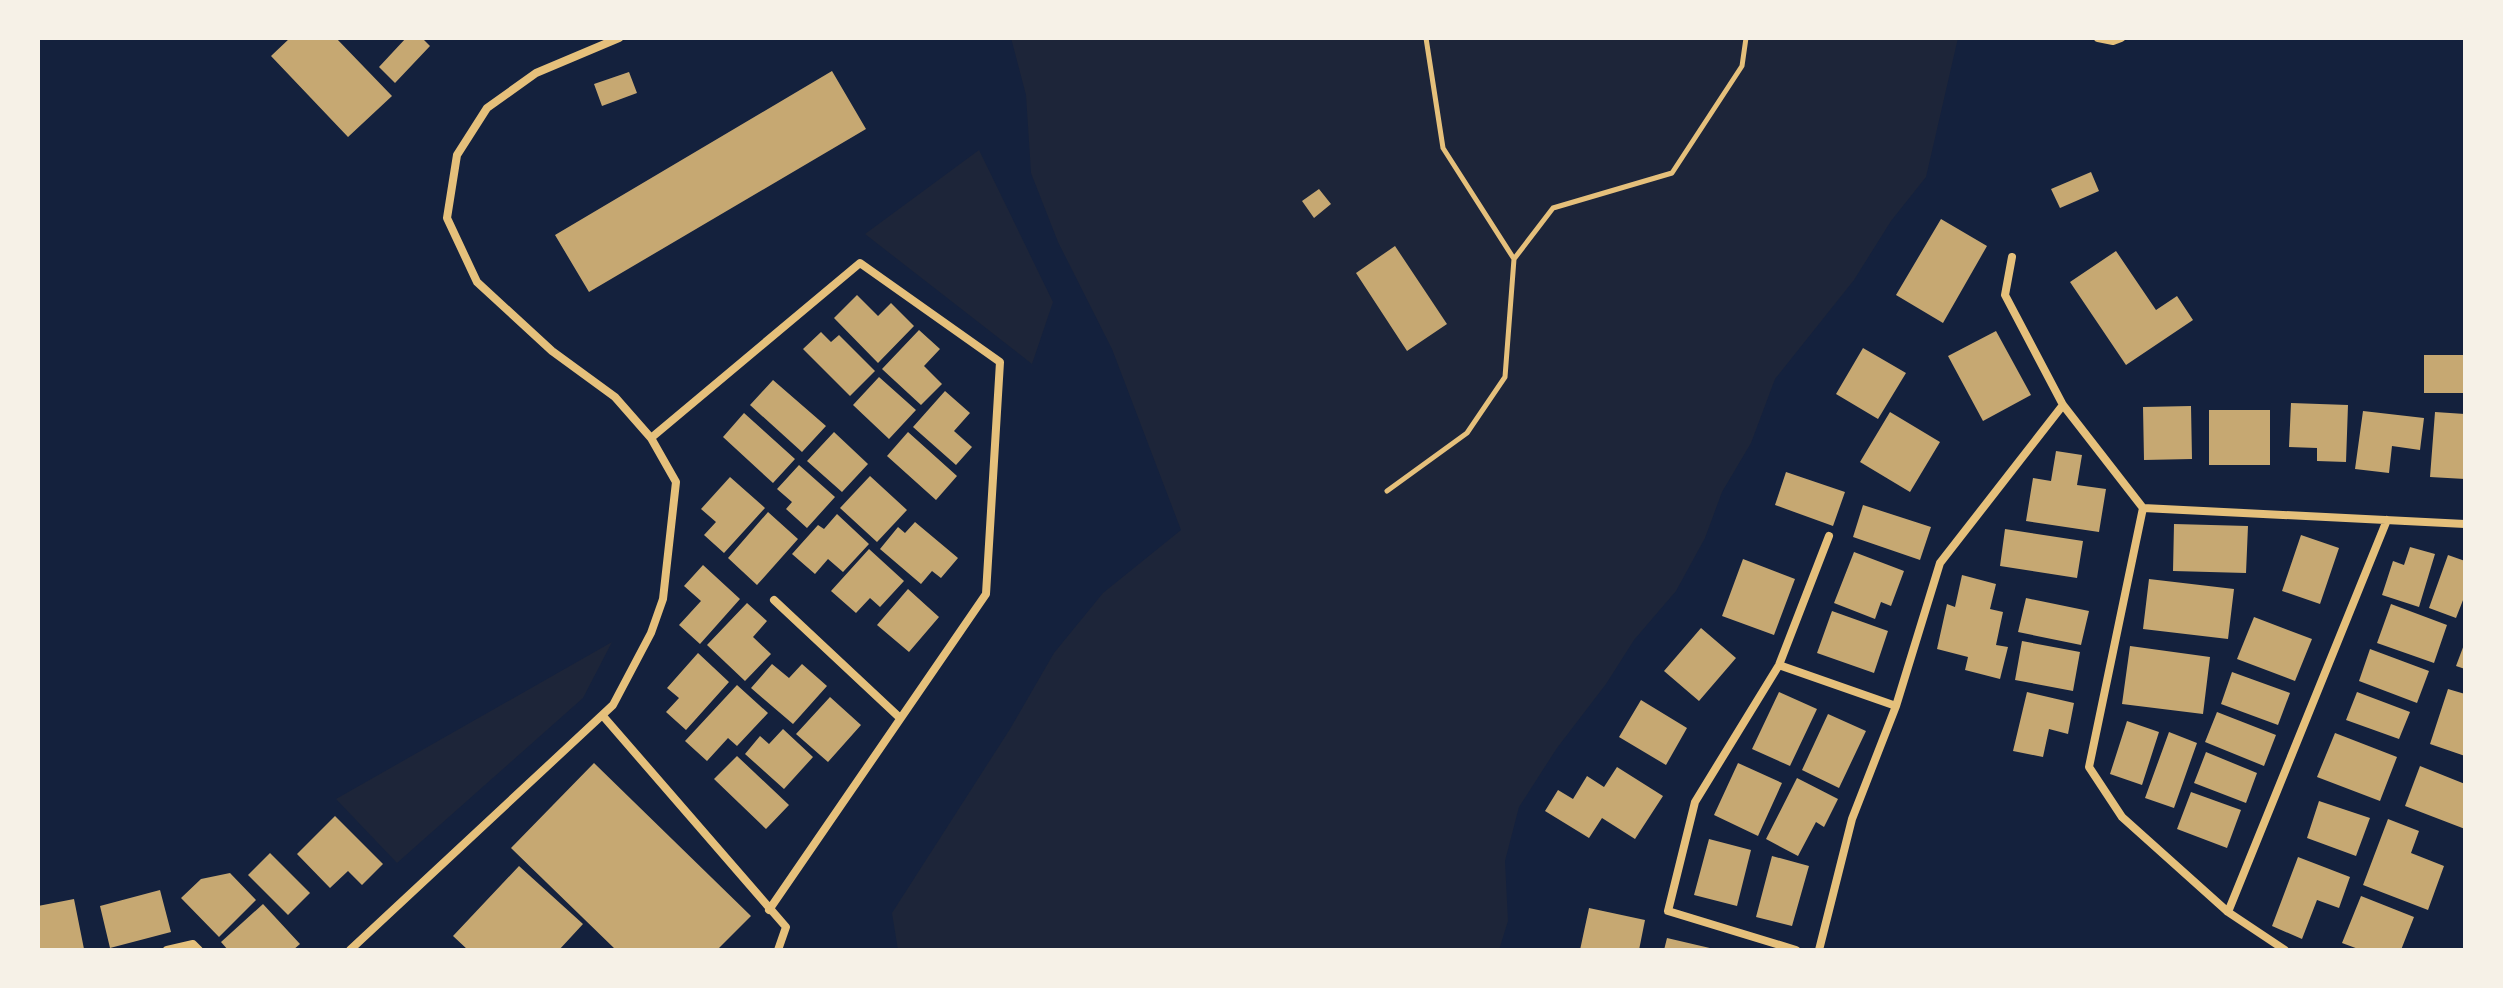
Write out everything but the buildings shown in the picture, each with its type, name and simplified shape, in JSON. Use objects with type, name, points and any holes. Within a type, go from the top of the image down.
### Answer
[{"type":"street","points":[[350,950],[613,705],[651,633],[663,599],[676,482],[651,438],[615,397],[552,351],[477,282],[447,218],[457,155],[487,108],[536,73],[619,38]]},
{"type":"street","points":[[2098,38],[2113,41],[2121,38]]},
{"type":"street","points":[[2012,257],[2005,295],[2063,405],[2143,508],[2465,524]]},
{"type":"street","points":[[651,438],[860,263],[1000,362],[986,594],[769,910]]},
{"type":"street","points":[[1819,950],[1852,819],[1896,706],[1940,563],[2063,405]]},
{"type":"street","points":[[2143,508],[2089,767],[2122,817],[2228,912],[2285,950]]},
{"type":"street","points":[[2228,912],[2387,520]]},
{"type":"street","points":[[1796,950],[1668,911],[1695,802],[1779,665],[1829,536]]},
{"type":"street","points":[[774,600],[900,718]]},
{"type":"street","points":[[1779,665],[1896,706]]},
{"type":"street","points":[[603,716],[786,927],[778,950]]},
{"type":"street","points":[[167,950],[193,944],[199,950]]},
{"type":"path","points":[[1426,38],[1443,148],[1514,259]]},
{"type":"path","points":[[1387,491],[1467,433],[1505,377],[1514,259],[1553,208],[1672,173],[1742,66],[1746,38]]},
{"type":"shaded area","points":[[1011,38],[1958,38],[1926,177],[1891,221],[1854,280],[1775,379],[1751,443],[1722,492],[1705,538],[1676,591],[1634,640],[1519,807],[1505,861],[1508,921],[1499,950],[898,950],[892,913],[1010,729],[1054,653],[1103,593],[1181,530],[1112,349],[1058,242],[1031,173],[1026,95]]},
{"type":"shaded area","points":[[979,150],[1053,302],[1032,364],[865,234]]},
{"type":"shaded area","points":[[612,642],[583,698],[397,863],[336,799]]}]
